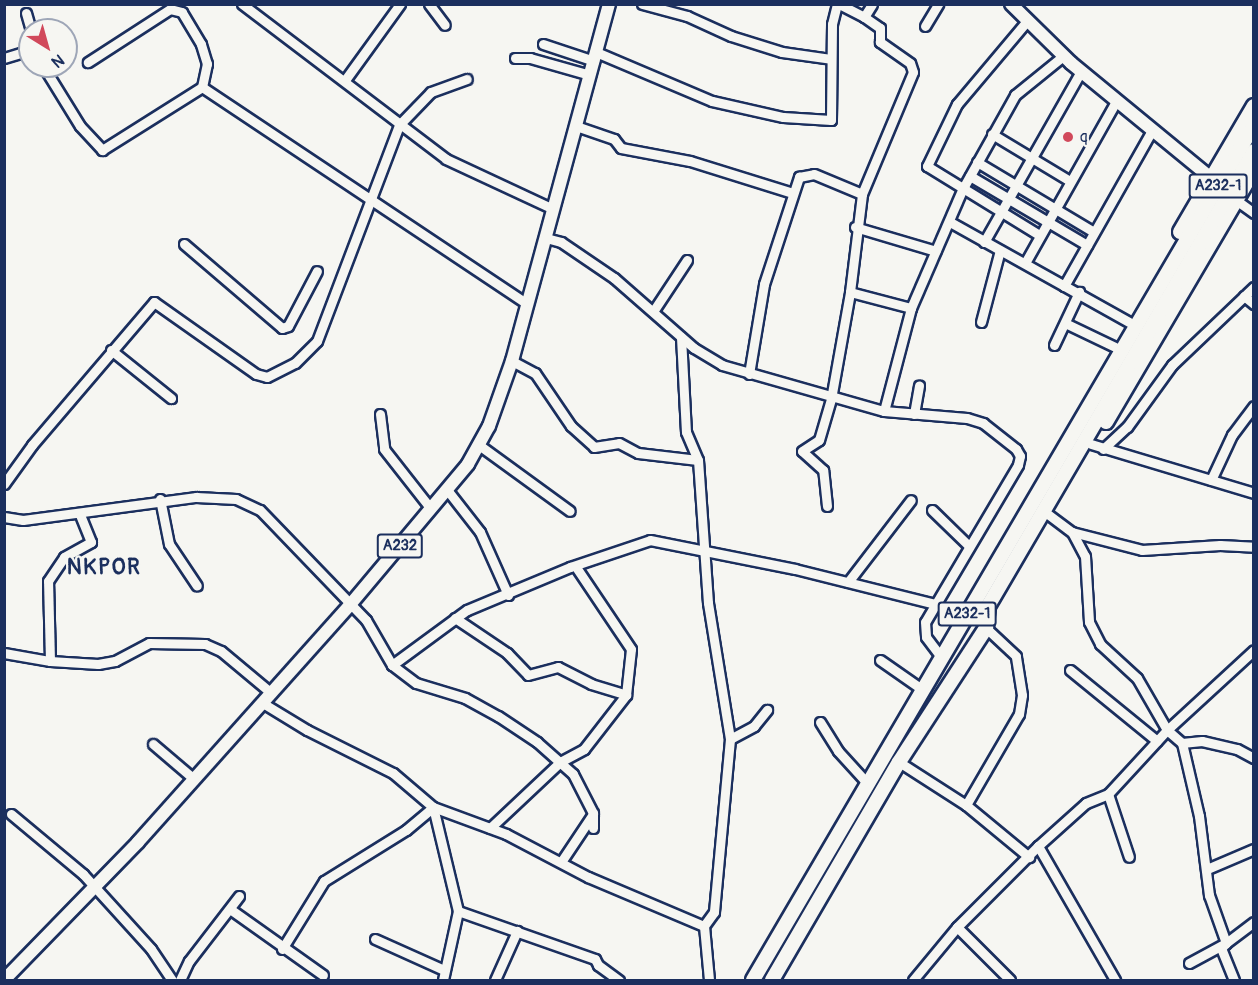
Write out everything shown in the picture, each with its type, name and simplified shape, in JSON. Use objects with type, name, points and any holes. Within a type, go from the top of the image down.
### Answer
[{"type":"highway","points":[[1027,512],[1115,347],[1254,106]]},
{"type":"highway","name":"A232-1","points":[[772,981],[899,762],[986,628],[988,606],[1042,516],[1254,125]]},
{"type":"highway","name":"A232-1","points":[[753,981],[1027,512],[1188,249],[1254,151]]},
{"type":"highway","points":[[1042,516],[1097,447],[1135,376],[1254,170]]},
{"type":"main road","name":"A232","points":[[8,977],[95,889],[349,606],[448,491],[479,445],[512,362],[609,4]]},
{"type":"main road","points":[[1011,4],[1080,71],[1211,178]]},
{"type":"street","points":[[242,4],[446,159],[553,209]]},
{"type":"street","points":[[345,80],[400,4]]},
{"type":"street","points":[[429,4],[445,25]]},
{"type":"street","points":[[642,4],[687,16],[731,36],[782,52],[831,59]]},
{"type":"street","points":[[543,44],[595,56],[712,101],[783,117],[825,121],[832,117],[831,59],[838,4],[880,28],[880,42],[914,67],[862,194],[855,227],[850,292],[831,399],[819,440],[802,452],[823,470],[827,506]]},
{"type":"street","points":[[864,17],[872,4]]},
{"type":"street","points":[[925,26],[938,4]]},
{"type":"street","points":[[50,78],[80,126],[102,150],[202,87],[207,64],[201,44],[182,12],[170,9],[88,62]]},
{"type":"street","points":[[26,13],[27,18]]},
{"type":"street","points":[[1027,21],[957,104],[927,165],[962,190],[1039,235]]},
{"type":"street","points":[[884,411],[911,308],[962,190],[992,134],[1023,84],[1063,56]]},
{"type":"street","points":[[515,58],[530,58],[590,75]]},
{"type":"street","points":[[984,242],[1080,71]]},
{"type":"street","points":[[4,484],[111,350],[150,306],[158,303],[256,374],[267,377],[295,363],[317,341],[369,197],[399,125],[431,92],[467,79]]},
{"type":"street","points":[[202,87],[527,304]]},
{"type":"street","points":[[1025,263],[1117,100]]},
{"type":"street","points":[[576,126],[614,140],[621,148],[710,167],[793,193]]},
{"type":"street","points":[[1064,286],[1153,129]]},
{"type":"street","points":[[992,134],[1070,181]]},
{"type":"street","points":[[977,162],[1094,232]]},
{"type":"street","points":[[749,374],[764,284],[799,177],[806,174],[862,194]]},
{"type":"street","points":[[970,176],[1087,245]]},
{"type":"street","points":[[1236,200],[1254,213]]},
{"type":"street","points":[[950,222],[1064,286],[1079,292],[1129,322]]},
{"type":"street","points":[[855,227],[936,251]]},
{"type":"street","points":[[546,238],[587,258],[654,310],[681,337],[722,365],[831,399],[884,411],[957,415],[983,423],[1020,456],[935,604],[923,631],[942,658]]},
{"type":"street","points":[[184,244],[282,328],[288,326],[317,271]]},
{"type":"street","points":[[981,322],[1000,250]]},
{"type":"street","points":[[654,310],[687,260]]},
{"type":"street","points":[[1097,447],[1127,428],[1172,365],[1254,287]]},
{"type":"street","points":[[850,292],[911,308]]},
{"type":"street","points":[[1054,345],[1079,292]]},
{"type":"street","points":[[1244,296],[1254,304]]},
{"type":"street","points":[[1065,322],[1115,347]]},
{"type":"street","points":[[681,337],[686,432],[698,460],[702,548],[730,739],[714,912],[704,926],[710,981]]},
{"type":"street","points":[[111,350],[171,398]]},
{"type":"street","points":[[512,362],[535,373],[571,426],[594,447],[624,443],[638,453],[698,460]]},
{"type":"street","points":[[914,414],[919,385]]},
{"type":"street","points":[[1211,480],[1237,426],[1254,406]]},
{"type":"street","points":[[380,414],[384,449],[431,509]]},
{"type":"street","points":[[479,445],[570,511]]},
{"type":"street","points":[[1097,447],[1254,493]]},
{"type":"street","points":[[448,491],[480,532],[507,595]]},
{"type":"street","points":[[160,499],[169,544],[197,586]]},
{"type":"street","points":[[4,517],[23,520],[160,499],[236,499],[260,510],[301,548],[349,606],[366,620],[392,665],[416,683],[465,698],[498,716],[573,774],[593,813],[593,828]]},
{"type":"street","points":[[848,582],[911,500]]},
{"type":"street","points":[[932,510],[968,545]]},
{"type":"street","points":[[50,661],[48,581],[64,557],[91,542],[79,513]]},
{"type":"street","points":[[1042,516],[1072,532],[1142,550],[1254,547]]},
{"type":"street","points":[[1072,532],[1085,556],[1089,622],[1100,644],[1137,678],[1167,730],[1182,743],[1199,816],[1209,895],[1226,943]]},
{"type":"street","points":[[392,665],[455,618],[576,567],[650,540],[702,548],[935,604]]},
{"type":"street","points":[[490,828],[560,762],[584,749],[626,695],[632,649],[576,567]]},
{"type":"street","points":[[455,618],[507,653],[528,675],[558,667],[591,684],[626,695]]},
{"type":"street","points":[[966,805],[1019,714],[1022,695],[1016,656],[986,628]]},
{"type":"street","points":[[4,653],[50,661],[98,664],[115,661],[149,643],[205,644],[221,651],[266,697],[307,730],[393,773],[433,807],[490,828],[704,926]]},
{"type":"street","points":[[913,981],[957,927],[1038,846],[1086,802],[1108,794],[1167,730],[1254,650]]},
{"type":"street","points":[[880,660],[923,690]]},
{"type":"street","points":[[1070,670],[1156,741]]},
{"type":"street","points":[[730,739],[754,726],[767,710]]},
{"type":"street","points":[[820,722],[838,751],[868,784]]},
{"type":"street","points":[[1182,743],[1202,741],[1237,749],[1254,758]]},
{"type":"street","points":[[153,744],[194,779]]},
{"type":"street","points":[[899,762],[966,805],[1029,857]]},
{"type":"street","points":[[1108,794],[1129,856]]},
{"type":"street","points":[[433,807],[458,911],[443,981]]},
{"type":"street","points":[[282,949],[324,881],[406,830],[433,807]]},
{"type":"street","points":[[561,862],[593,813]]},
{"type":"street","points":[[11,814],[83,874],[151,949],[172,981]]},
{"type":"street","points":[[1038,846],[1115,981]]},
{"type":"street","points":[[1207,869],[1254,849]]},
{"type":"street","points":[[180,981],[189,961],[239,896]]},
{"type":"street","points":[[230,909],[282,949],[320,973],[313,981]]},
{"type":"street","points":[[458,911],[595,958],[598,965],[620,981]]},
{"type":"street","points":[[691,922],[714,912]]},
{"type":"street","points":[[1234,981],[1221,948],[1254,922]]},
{"type":"street","points":[[957,927],[1010,981]]},
{"type":"street","points":[[495,981],[517,931]]},
{"type":"street","points":[[375,939],[444,970]]},
{"type":"street","points":[[1189,963],[1226,943]]},
{"type":"place","name":"q","points":[[1068,137]]},
{"type":"district","name":"NKPOR","points":[[104,568]]}]
